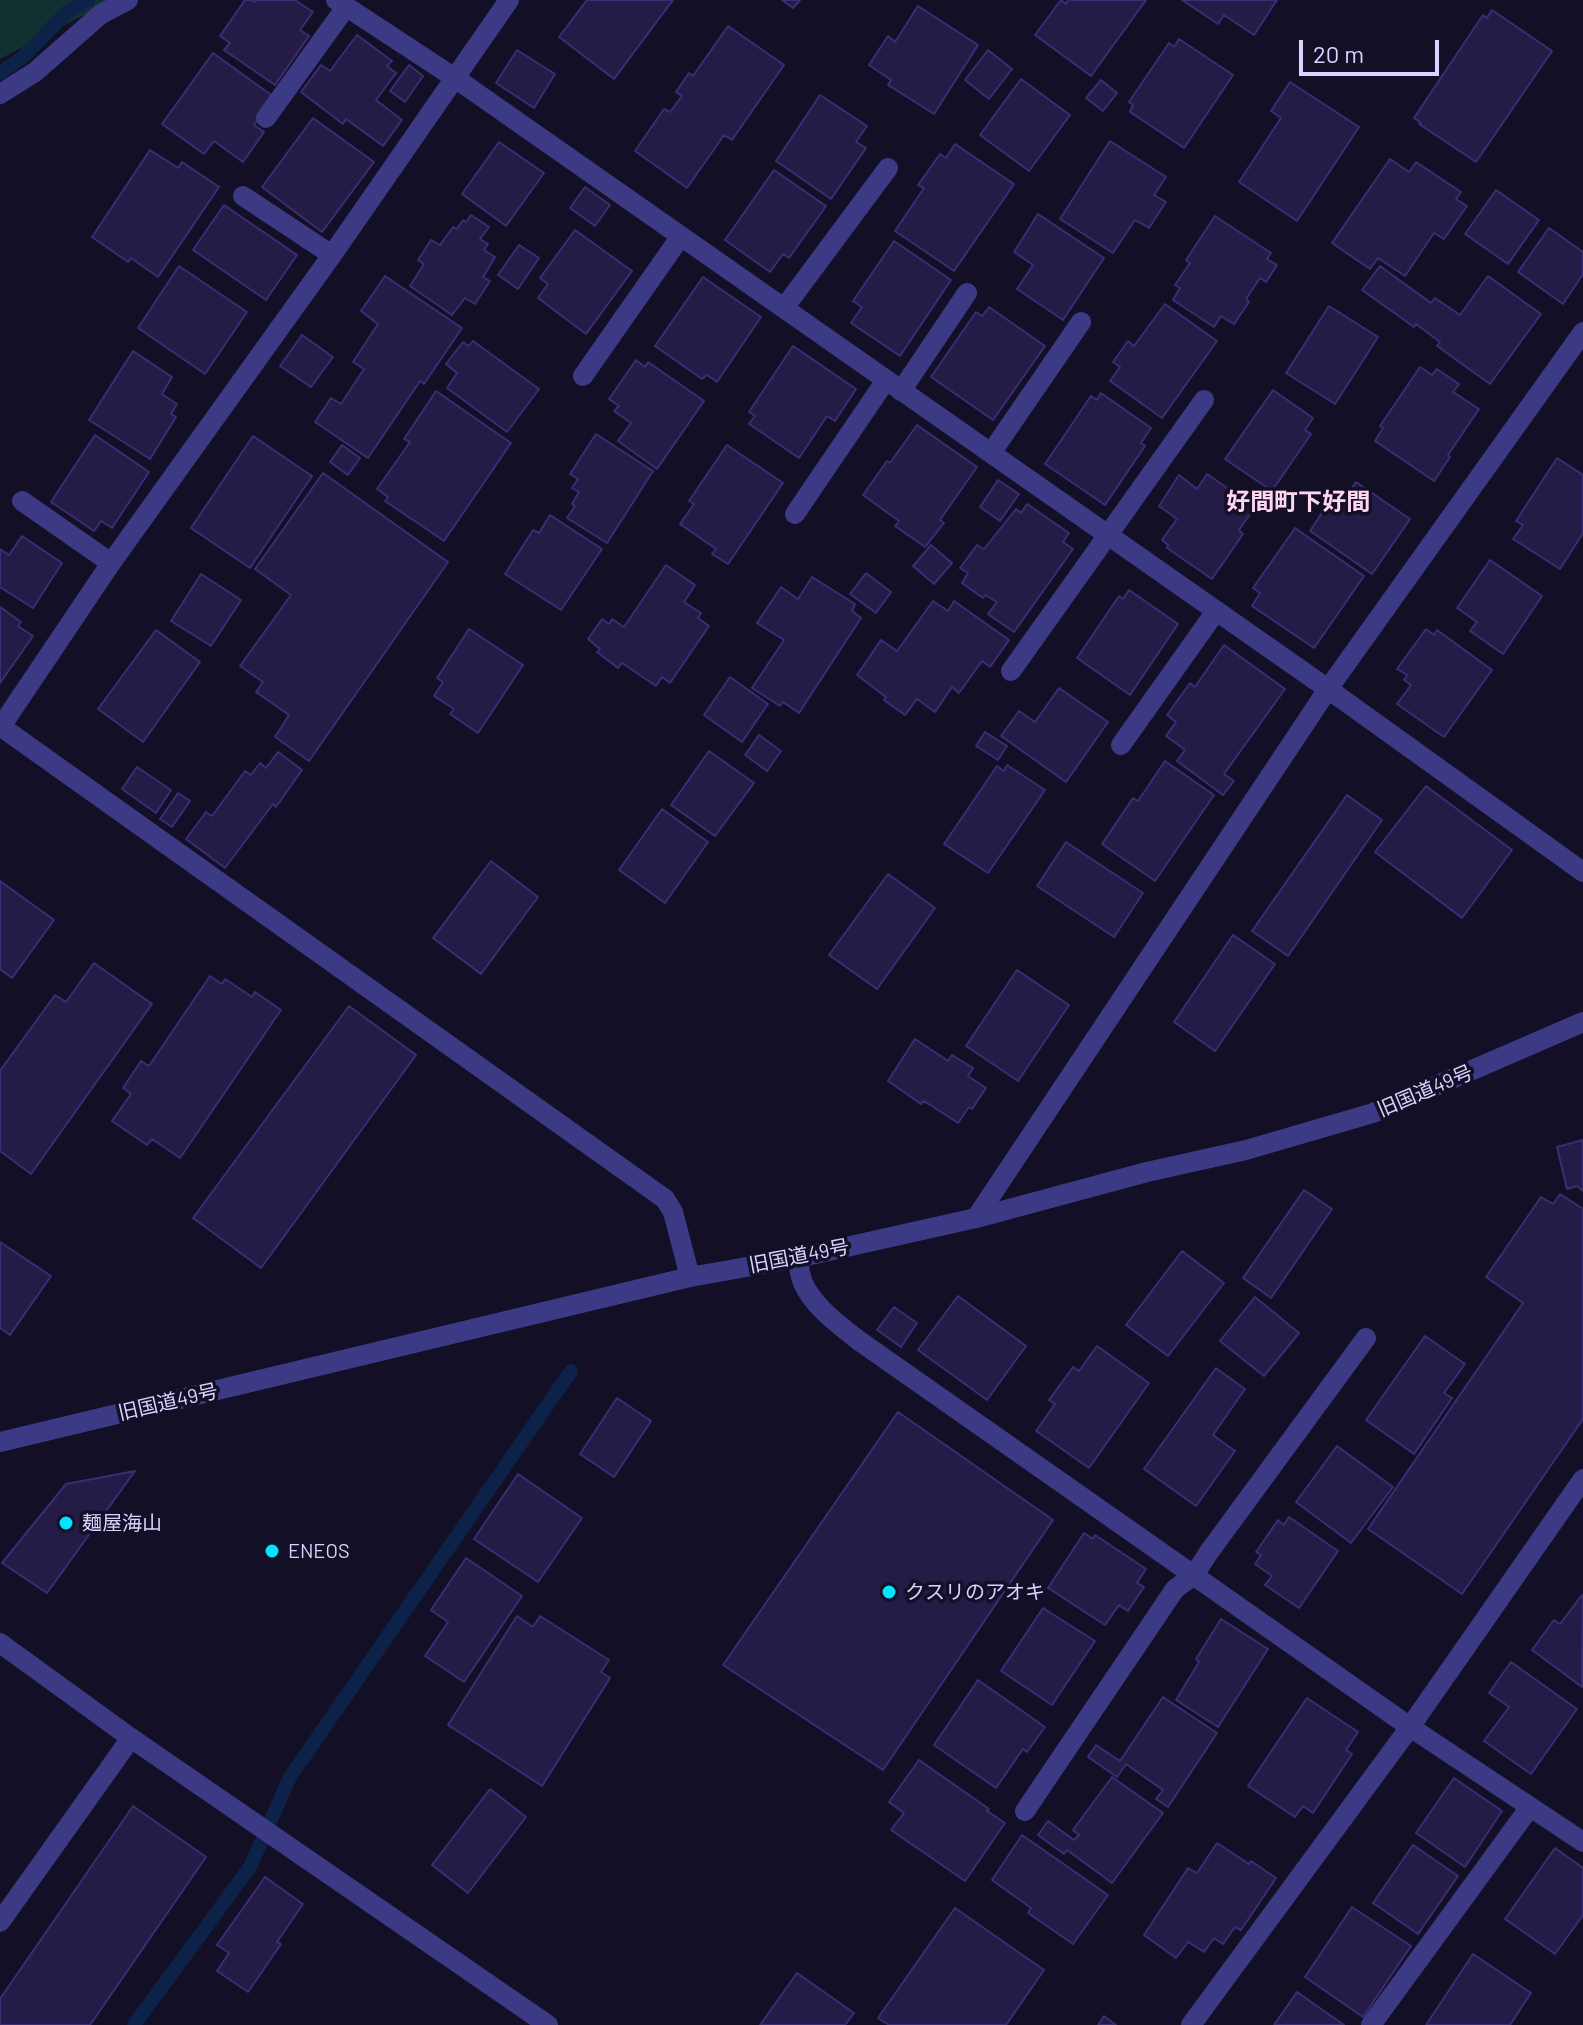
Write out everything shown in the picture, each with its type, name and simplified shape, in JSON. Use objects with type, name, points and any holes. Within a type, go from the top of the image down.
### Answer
[{"type":"street","points":[[0,94],[35,72],[101,14],[128,0]]},
{"type":"street","points":[[509,0],[332,255],[111,563],[0,727],[665,1199],[673,1212],[690,1277]]},
{"type":"street","points":[[266,118],[341,4],[455,78],[1328,689],[1583,872]]},
{"type":"street","points":[[784,308],[888,168]]},
{"type":"street","points":[[243,196],[332,255]]},
{"type":"street","points":[[583,376],[681,236]]},
{"type":"street","points":[[795,514],[967,293]]},
{"type":"street","points":[[991,453],[1081,322]]},
{"type":"street","points":[[976,1218],[1328,689],[1583,332]]},
{"type":"street","points":[[1011,671],[1204,400]]},
{"type":"street","points":[[22,501],[111,563]]},
{"type":"street","points":[[1121,745],[1216,611]]},
{"type":"street","name":"旧国道49号","points":[[0,1442],[690,1277],[797,1258],[976,1218],[1147,1172],[1246,1150],[1373,1113],[1583,1022]]},
{"type":"street","points":[[797,1258],[803,1284],[830,1317],[858,1340],[1410,1727],[1583,1842]]},
{"type":"street","points":[[1025,1811],[1175,1589],[1194,1575],[1366,1338]]},
{"type":"street","points":[[1191,2025],[1410,1727],[1583,1479]]},
{"type":"street","points":[[0,1643],[131,1738],[548,2025]]},
{"type":"street","points":[[0,1922],[131,1738]]},
{"type":"street","points":[[1371,2025],[1530,1807]]},
{"type":"green space","points":[[0,0],[113,0],[0,59]]},
{"type":"building","points":[[245,0],[295,0],[313,12],[300,30],[309,36],[275,85],[224,50],[230,43],[220,36]]},
{"type":"building","points":[[587,0],[673,0],[614,79],[559,37]]},
{"type":"building","points":[[782,0],[800,0],[793,8]]},
{"type":"building","points":[[1061,0],[1066,4],[1068,0],[1146,0],[1091,76],[1035,35]]},
{"type":"building","points":[[1182,0],[1277,0],[1254,35],[1224,15],[1218,24]]},
{"type":"building","points":[[918,6],[978,45],[934,114],[888,85],[891,80],[869,65],[888,36],[895,42]]},
{"type":"building","points":[[1492,10],[1552,51],[1476,162],[1414,118],[1483,15],[1487,18]]},
{"type":"building","points":[[728,26],[784,65],[732,140],[724,135],[687,188],[635,151],[664,109],[670,112],[682,96],[676,92],[689,73],[693,76]]},
{"type":"building","points":[[357,35],[392,61],[387,66],[396,73],[376,100],[402,120],[383,146],[346,119],[343,124],[301,92],[321,65],[330,71]]},
{"type":"building","points":[[1179,39],[1233,75],[1184,148],[1130,112],[1133,105],[1129,102],[1169,43],[1174,47]]},
{"type":"building","points":[[517,50],[555,74],[534,108],[496,83]]},
{"type":"building","points":[[988,50],[1012,69],[989,99],[965,80]]},
{"type":"building","points":[[213,53],[274,97],[254,125],[264,132],[243,162],[214,141],[204,154],[162,124]]},
{"type":"building","points":[[409,65],[423,76],[405,102],[390,91]]},
{"type":"building","points":[[1021,79],[1070,115],[1029,171],[980,135]]},
{"type":"building","points":[[1101,80],[1117,93],[1103,111],[1086,98]]},
{"type":"building","points":[[1290,82],[1359,127],[1297,221],[1239,182],[1281,118],[1271,111]]},
{"type":"building","points":[[820,95],[867,126],[856,142],[866,148],[831,199],[776,161]]},
{"type":"building","points":[[313,118],[374,162],[322,232],[262,187]]},
{"type":"building","points":[[1110,141],[1166,177],[1154,195],[1166,202],[1149,228],[1135,220],[1113,253],[1060,219]]},
{"type":"building","points":[[499,142],[544,173],[506,226],[462,194]]},
{"type":"building","points":[[955,144],[1014,184],[954,271],[895,231],[924,188],[918,185],[940,154],[946,158]]},
{"type":"building","points":[[150,150],[178,168],[182,162],[219,187],[158,277],[131,258],[128,262],[92,237]]},
{"type":"building","points":[[1390,159],[1409,172],[1416,162],[1461,192],[1456,199],[1467,206],[1444,239],[1434,233],[1405,276],[1378,258],[1370,269],[1332,243]]},
{"type":"building","points":[[774,170],[826,206],[789,258],[783,254],[770,272],[725,240]]},
{"type":"building","points":[[585,187],[610,205],[595,226],[570,208]]},
{"type":"building","points":[[1496,190],[1539,220],[1508,264],[1465,234]]},
{"type":"building","points":[[224,205],[297,255],[266,300],[193,250]]},
{"type":"building","points":[[1038,214],[1104,258],[1063,320],[1017,289],[1033,265],[1014,252]]},
{"type":"building","points":[[471,215],[489,227],[480,239],[488,244],[484,250],[495,257],[483,277],[490,281],[475,304],[465,298],[452,315],[410,286],[424,264],[418,260],[431,240],[440,245],[453,227],[457,229]]},
{"type":"building","points":[[1215,216],[1271,253],[1267,259],[1277,265],[1266,282],[1260,278],[1234,324],[1221,316],[1214,327],[1173,300],[1180,288],[1175,285],[1190,263],[1186,260]]},
{"type":"building","points":[[1549,228],[1583,252],[1583,274],[1563,304],[1518,272]]},
{"type":"building","points":[[575,230],[632,271],[586,334],[538,298],[548,284],[540,278]]},
{"type":"building","points":[[894,241],[951,280],[900,356],[851,323],[862,307],[853,301]]},
{"type":"building","points":[[519,245],[539,258],[518,289],[498,275]]},
{"type":"building","points":[[179,266],[247,312],[205,374],[138,328]]},
{"type":"building","points":[[1380,266],[1431,303],[1435,298],[1460,315],[1488,276],[1541,314],[1490,384],[1437,346],[1440,342],[1416,324],[1414,327],[1362,290]]},
{"type":"building","points":[[385,276],[462,328],[424,384],[420,381],[368,458],[315,422],[331,398],[341,404],[364,369],[353,362],[378,324],[361,311]]},
{"type":"building","points":[[703,277],[761,317],[717,382],[707,375],[702,379],[655,346]]},
{"type":"building","points":[[1165,304],[1217,341],[1162,418],[1110,381],[1120,367],[1113,362],[1128,341],[1134,346]]},
{"type":"building","points":[[1329,306],[1378,337],[1335,404],[1286,373]]},
{"type":"building","points":[[989,307],[1045,346],[993,420],[931,377],[976,312],[982,316]]},
{"type":"building","points":[[302,335],[333,357],[311,387],[280,366]]},
{"type":"building","points":[[473,341],[539,389],[507,432],[447,388],[457,373],[446,364],[463,342],[469,346]]},
{"type":"building","points":[[793,346],[856,389],[835,421],[827,416],[799,458],[749,424],[755,416],[749,412]]},
{"type":"building","points":[[133,351],[172,377],[162,394],[177,404],[171,414],[176,417],[150,459],[89,420]]},
{"type":"building","points":[[636,360],[645,367],[648,362],[704,401],[657,469],[618,441],[631,423],[614,411],[619,406],[609,399]]},
{"type":"building","points":[[1420,367],[1432,375],[1437,369],[1459,384],[1453,392],[1479,409],[1434,481],[1375,441],[1383,428],[1380,426]]},
{"type":"building","points":[[1273,390],[1313,418],[1305,430],[1311,434],[1272,491],[1225,459]]},
{"type":"building","points":[[436,391],[511,443],[444,541],[385,501],[388,497],[377,489],[410,442],[404,439]]},
{"type":"building","points":[[1101,393],[1151,428],[1141,443],[1145,446],[1105,505],[1045,464],[1091,396],[1097,400]]},
{"type":"building","points":[[917,425],[977,467],[940,520],[944,523],[925,547],[895,526],[899,521],[863,495]]},
{"type":"building","points":[[596,434],[653,471],[607,543],[567,518],[579,492],[572,488],[578,479],[570,474]]},
{"type":"building","points":[[95,435],[149,472],[112,528],[101,521],[94,531],[51,502]]},
{"type":"building","points":[[253,436],[312,476],[250,568],[191,528]]},
{"type":"building","points":[[342,445],[360,458],[348,475],[330,462]]},
{"type":"building","points":[[727,445],[783,483],[728,564],[712,554],[716,549],[680,524],[694,504],[689,501]]},
{"type":"building","points":[[1557,458],[1583,475],[1583,533],[1560,569],[1513,539],[1523,525],[1516,521]]},
{"type":"building","points":[[323,473],[448,562],[309,761],[275,737],[289,715],[256,692],[263,682],[240,666],[291,595],[255,569]]},
{"type":"building","points":[[1207,474],[1255,507],[1239,530],[1243,534],[1212,579],[1167,548],[1168,545],[1162,540],[1177,519],[1159,506],[1179,475],[1197,489]]},
{"type":"building","points":[[998,480],[1019,494],[1000,521],[980,507]]},
{"type":"building","points":[[1356,482],[1410,519],[1372,574],[1310,531],[1331,499],[1340,505]]},
{"type":"building","points":[[1027,504],[1069,533],[1063,542],[1073,549],[1014,632],[988,614],[997,602],[985,595],[983,598],[962,583],[968,573],[960,568],[977,545],[984,549],[1016,509],[1021,513]]},
{"type":"building","points":[[550,515],[602,549],[561,610],[505,574],[533,530],[539,533]]},
{"type":"building","points":[[1295,528],[1364,576],[1314,648],[1252,606],[1260,593],[1253,588]]},
{"type":"building","points":[[22,536],[62,563],[33,608],[0,587],[0,549],[9,555]]},
{"type":"building","points":[[931,545],[952,563],[934,584],[913,566]]},
{"type":"building","points":[[1490,560],[1542,596],[1503,654],[1470,631],[1477,622],[1457,608]]},
{"type":"building","points":[[666,565],[695,585],[684,602],[701,613],[698,618],[709,626],[670,683],[662,677],[656,686],[622,663],[618,668],[597,652],[600,649],[588,639],[602,619],[609,624],[612,619],[624,627]]},
{"type":"building","points":[[866,573],[891,592],[876,613],[850,594]]},
{"type":"building","points":[[201,574],[241,600],[211,646],[171,621]]},
{"type":"building","points":[[812,577],[855,604],[852,611],[861,618],[799,713],[783,702],[780,706],[752,688],[784,640],[757,623],[781,587],[798,599]]},
{"type":"building","points":[[1129,590],[1178,624],[1130,695],[1077,658],[1119,596],[1123,599]]},
{"type":"building","points":[[933,601],[948,611],[954,601],[1009,640],[990,667],[982,661],[959,693],[952,687],[935,712],[917,699],[905,715],[857,675],[881,640],[897,651]]},
{"type":"building","points":[[0,607],[21,622],[18,626],[33,636],[0,683]]},
{"type":"building","points":[[469,629],[523,665],[478,733],[450,714],[454,709],[434,696],[443,682],[437,678]]},
{"type":"building","points":[[1426,629],[1434,635],[1437,630],[1492,670],[1444,737],[1397,704],[1411,685],[1404,680],[1407,675],[1397,669]]},
{"type":"building","points":[[156,630],[200,662],[143,742],[98,709]]},
{"type":"building","points":[[1224,645],[1285,689],[1224,774],[1234,781],[1223,795],[1177,761],[1185,750],[1166,736],[1176,722],[1167,715],[1190,683],[1195,687]]},
{"type":"building","points":[[730,677],[768,704],[742,742],[704,715]]},
{"type":"building","points":[[1059,688],[1108,722],[1066,782],[1001,736],[1019,711],[1035,722]]},
{"type":"building","points":[[985,732],[1007,746],[998,760],[976,746]]},
{"type":"building","points":[[759,735],[781,751],[767,771],[745,755]]},
{"type":"building","points":[[709,751],[754,783],[715,836],[671,805]]},
{"type":"building","points":[[278,752],[302,770],[276,807],[273,804],[225,868],[186,839],[206,812],[212,816],[245,771],[251,775],[260,763],[266,768]]},
{"type":"building","points":[[1165,761],[1214,795],[1155,881],[1102,844],[1133,798],[1138,801]]},
{"type":"building","points":[[1007,765],[1045,790],[988,873],[944,844],[997,766],[1004,771]]},
{"type":"building","points":[[137,767],[171,790],[156,813],[122,789]]},
{"type":"building","points":[[1426,786],[1512,850],[1462,918],[1375,852]]},
{"type":"building","points":[[178,793],[190,801],[172,827],[160,819]]},
{"type":"building","points":[[1347,795],[1382,820],[1288,956],[1252,931]]},
{"type":"building","points":[[662,809],[708,842],[665,903],[619,870]]},
{"type":"building","points":[[1066,842],[1143,893],[1114,937],[1037,886]]},
{"type":"building","points":[[491,861],[538,897],[481,974],[433,938]]},
{"type":"building","points":[[888,874],[935,908],[877,989],[829,955]]},
{"type":"building","points":[[0,881],[54,920],[12,978],[0,969]]},
{"type":"building","points":[[1233,935],[1275,964],[1215,1051],[1174,1022]]},
{"type":"building","points":[[94,963],[152,1004],[31,1174],[0,1151],[0,1071],[55,995],[66,1002]]},
{"type":"building","points":[[1017,970],[1069,1005],[1018,1081],[966,1046]]},
{"type":"building","points":[[210,976],[222,984],[225,979],[252,997],[255,992],[281,1010],[180,1158],[152,1139],[147,1145],[112,1121],[131,1094],[123,1088],[141,1061],[149,1066]]},
{"type":"building","points":[[349,1006],[416,1055],[261,1268],[193,1218]]},
{"type":"building","points":[[915,1039],[948,1061],[952,1055],[973,1068],[968,1076],[986,1088],[958,1123],[924,1101],[921,1104],[888,1081]]},
{"type":"building","points":[[1583,1140],[1583,1191],[1577,1186],[1567,1189],[1557,1147]]},
{"type":"building","points":[[1304,1190],[1332,1209],[1271,1298],[1243,1278]]},
{"type":"building","points":[[1560,1194],[1583,1209],[1583,1419],[1462,1594],[1368,1529],[1523,1303],[1486,1277],[1541,1197],[1553,1204]]},
{"type":"building","points":[[0,1242],[51,1276],[10,1335],[0,1328]]},
{"type":"building","points":[[1182,1251],[1224,1283],[1168,1356],[1126,1325]]},
{"type":"building","points":[[958,1296],[1026,1346],[987,1400],[918,1350]]},
{"type":"building","points":[[1255,1297],[1299,1333],[1264,1376],[1220,1341]]},
{"type":"building","points":[[894,1307],[917,1323],[901,1347],[877,1330]]},
{"type":"building","points":[[1425,1336],[1465,1364],[1444,1393],[1452,1398],[1414,1454],[1366,1420]]},
{"type":"building","points":[[1097,1346],[1149,1383],[1089,1468],[1036,1431],[1055,1404],[1049,1400],[1073,1367],[1079,1371]]},
{"type":"building","points":[[1216,1368],[1245,1389],[1213,1435],[1235,1451],[1196,1506],[1144,1469]]},
{"type":"building","points":[[617,1398],[651,1421],[614,1477],[580,1454]]},
{"type":"building","name":"クスリのアオキ","points":[[898,1412],[1053,1520],[883,1770],[723,1665]]},
{"type":"building","points":[[1337,1446],[1393,1487],[1351,1543],[1296,1502]]},
{"type":"building","name":"麺屋海山","points":[[135,1471],[47,1593],[2,1563],[66,1484]]},
{"type":"building","points":[[518,1474],[582,1518],[538,1582],[474,1539]]},
{"type":"building","points":[[1289,1517],[1338,1551],[1299,1608],[1265,1585],[1272,1576],[1255,1564],[1261,1555],[1256,1552],[1278,1520],[1284,1525]]},
{"type":"building","points":[[1084,1533],[1093,1539],[1095,1535],[1146,1569],[1137,1583],[1144,1587],[1128,1611],[1119,1605],[1105,1625],[1048,1588]]},
{"type":"building","points":[[466,1558],[522,1596],[464,1682],[425,1656],[448,1622],[431,1610]]},
{"type":"building","points":[[1582,1595],[1582,1687],[1532,1650],[1554,1620],[1560,1624]]},
{"type":"building","points":[[1043,1608],[1095,1641],[1052,1705],[1001,1671]]},
{"type":"building","points":[[517,1616],[533,1627],[540,1616],[609,1660],[601,1672],[610,1678],[542,1786],[448,1725]]},
{"type":"building","points":[[1221,1619],[1268,1649],[1218,1727],[1176,1700],[1199,1662],[1196,1659]]},
{"type":"building","points":[[1511,1662],[1577,1709],[1531,1774],[1484,1741],[1509,1707],[1489,1693]]},
{"type":"building","points":[[978,1680],[1045,1727],[1027,1752],[1023,1749],[996,1788],[934,1745]]},
{"type":"building","points":[[1163,1697],[1217,1733],[1168,1807],[1156,1799],[1163,1790],[1126,1764],[1117,1777],[1088,1757],[1096,1745],[1120,1761]]},
{"type":"building","points":[[1307,1698],[1358,1732],[1346,1750],[1352,1754],[1313,1813],[1303,1806],[1295,1817],[1248,1786]]},
{"type":"building","points":[[919,1760],[1005,1823],[965,1881],[891,1830],[904,1813],[889,1802]]},
{"type":"building","points":[[1112,1777],[1163,1813],[1112,1883],[1067,1850],[1064,1854],[1038,1835],[1048,1821],[1074,1840],[1079,1835],[1073,1830]]},
{"type":"building","points":[[1454,1778],[1502,1811],[1465,1867],[1416,1833]]},
{"type":"building","points":[[490,1789],[526,1817],[468,1893],[432,1865]]},
{"type":"building","points":[[133,1806],[206,1857],[90,2025],[0,2025],[0,1999]]},
{"type":"building","points":[[1022,1835],[1108,1895],[1073,1944],[1028,1913],[1031,1908],[992,1880]]},
{"type":"building","points":[[1217,1843],[1276,1878],[1241,1930],[1235,1927],[1223,1944],[1214,1938],[1204,1952],[1188,1942],[1176,1958],[1144,1935],[1188,1868],[1197,1873]]},
{"type":"building","points":[[1413,1845],[1458,1876],[1418,1934],[1373,1903]]},
{"type":"building","points":[[1555,1848],[1583,1868],[1583,1915],[1555,1954],[1505,1919]]},
{"type":"building","points":[[265,1877],[303,1904],[277,1942],[281,1944],[248,1992],[217,1971],[229,1953],[217,1945]]},
{"type":"building","points":[[1352,1907],[1411,1946],[1363,2017],[1305,1977]]},
{"type":"building","points":[[955,1908],[1044,1970],[1006,2025],[889,2025],[878,2018]]},
{"type":"building","points":[[1473,1954],[1531,1993],[1510,2025],[1426,2025]]},
{"type":"building","points":[[797,1973],[854,2013],[845,2025],[760,2025]]},
{"type":"building","points":[[1297,1992],[1344,2025],[1274,2025]]},
{"type":"building","points":[[1104,2016],[1116,2025],[1098,2025]]},
{"type":"waterway","points":[[0,73],[23,57],[67,12],[88,0]]},
{"type":"waterway","points":[[134,2025],[250,1867],[290,1777],[571,1371]]},
{"type":"place","name":"麺屋海山","points":[[66,1523]]},
{"type":"place","name":"ENEOS","points":[[272,1551]]},
{"type":"place","name":"クスリのアオキ","points":[[889,1592]]},
{"type":"district","name":"好間町下好間","points":[[1298,502]]}]
